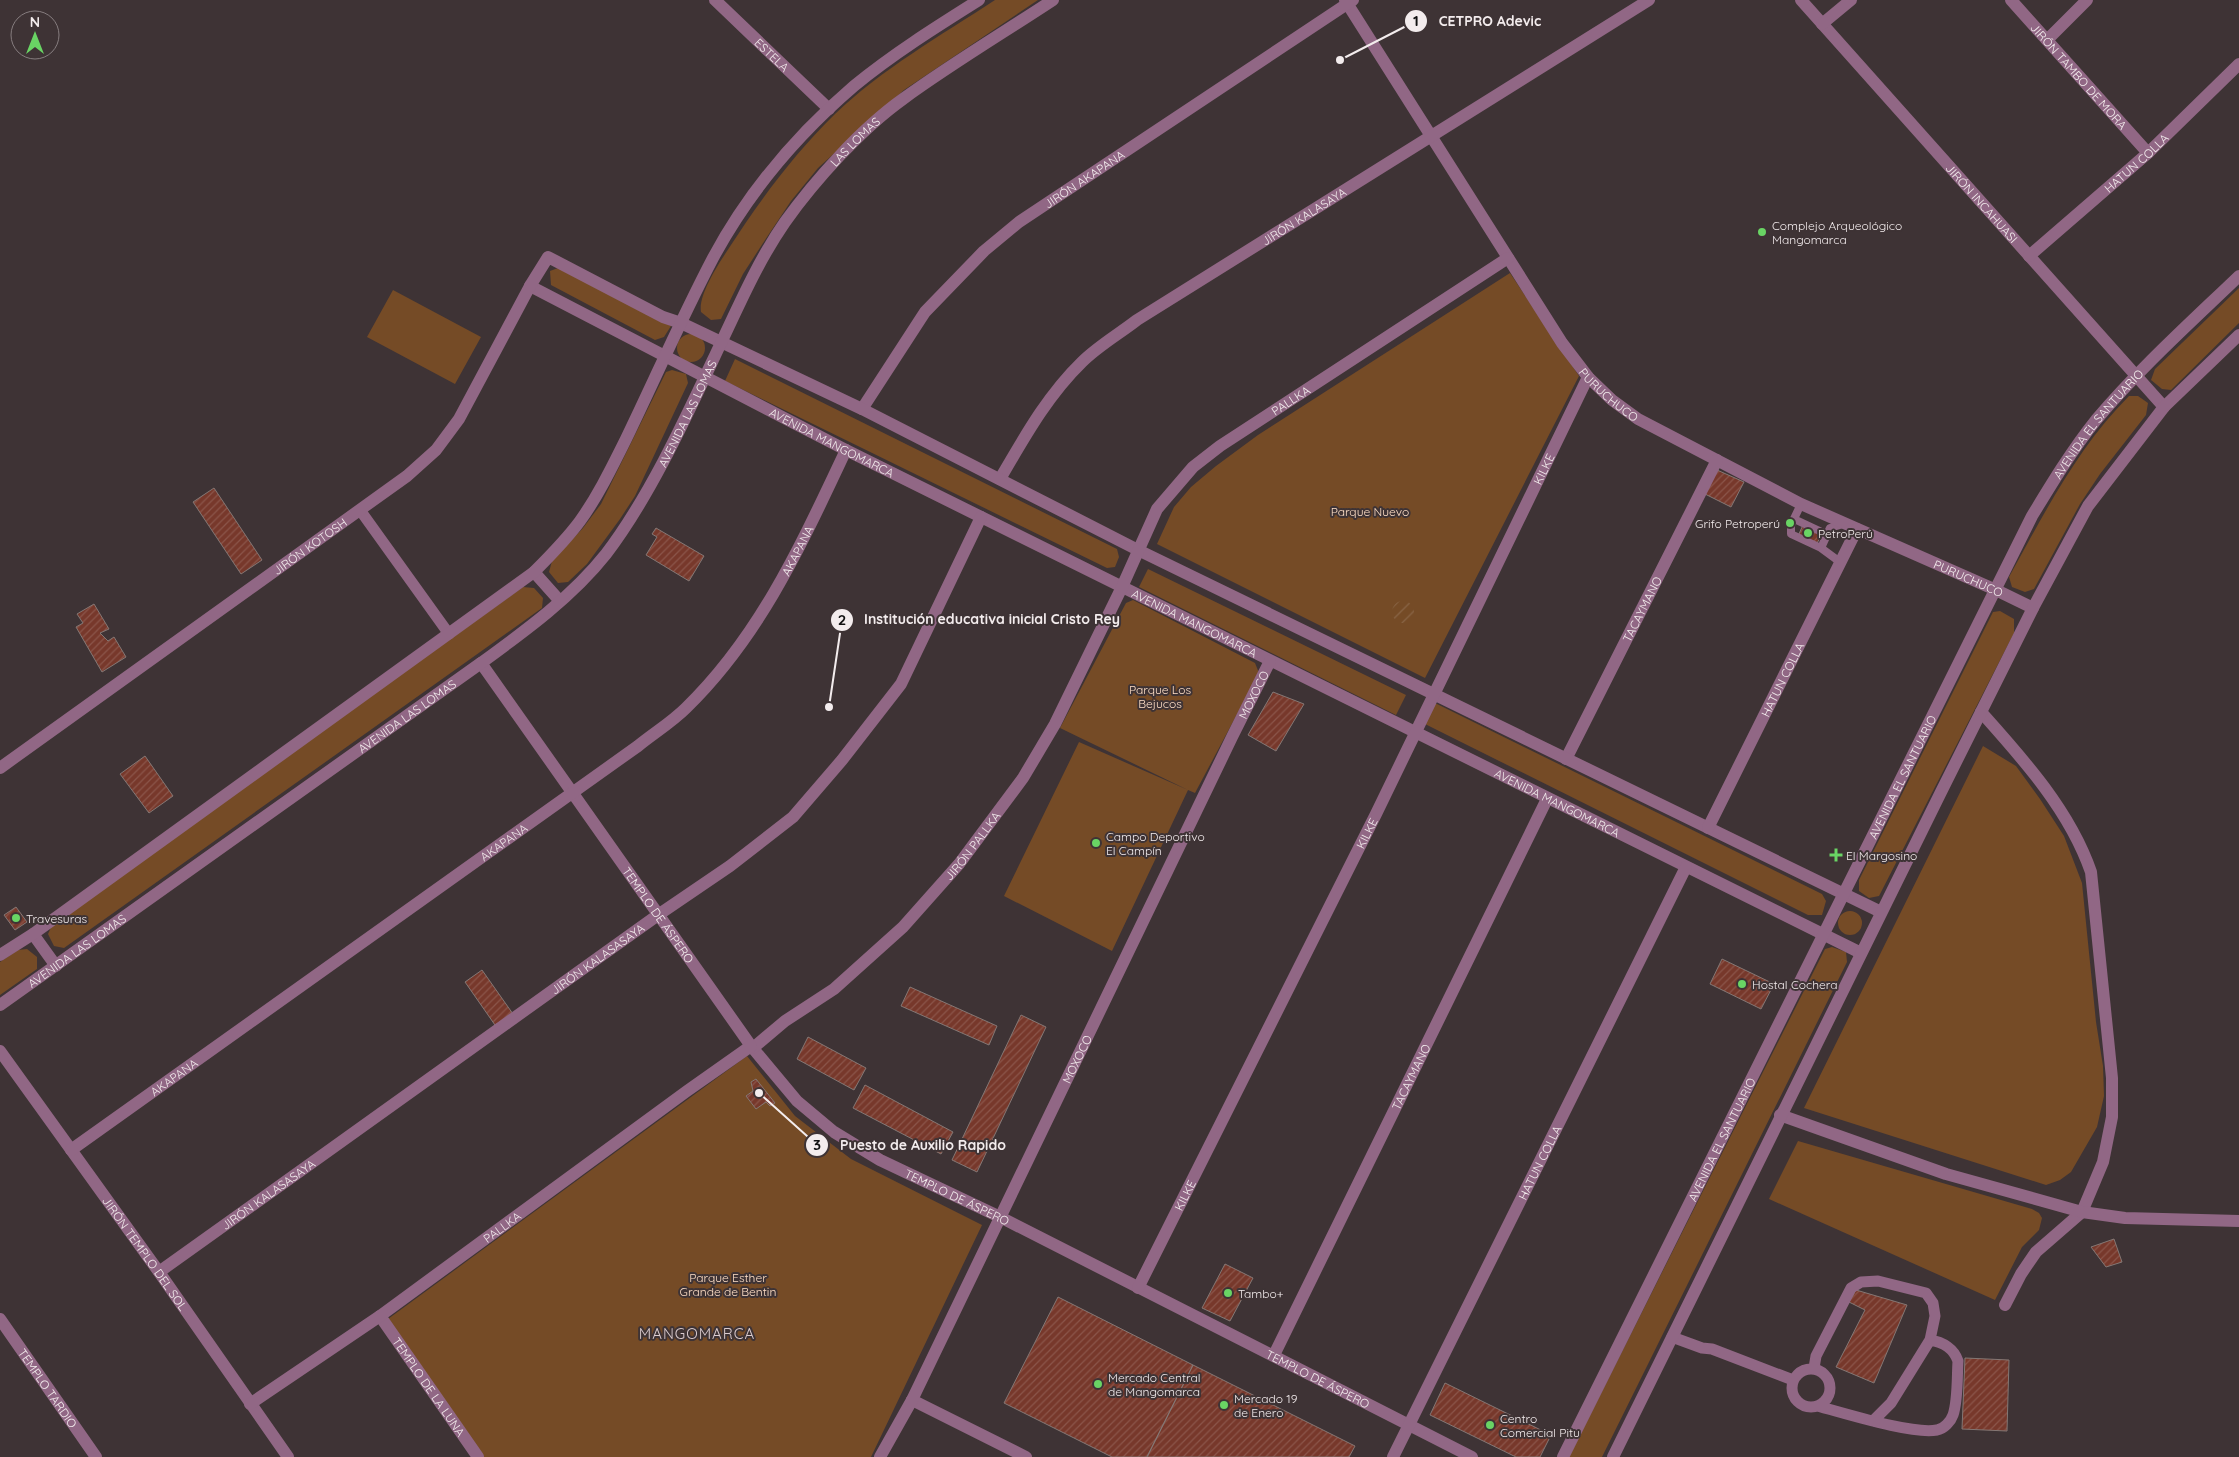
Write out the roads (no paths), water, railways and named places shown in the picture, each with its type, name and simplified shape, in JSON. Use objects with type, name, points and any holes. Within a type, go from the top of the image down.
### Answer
[{"type":"street","name":"ESTELA","points":[[715,0],[829,109]]},
{"type":"street","points":[[0,955],[33,934],[534,572],[557,549],[580,521],[604,483],[667,356],[681,323],[737,218],[795,144],[829,109],[891,58],[979,0]]},
{"type":"street","name":"LAS LOMAS","points":[[721,343],[743,293],[764,256],[786,222],[840,156],[901,100],[1053,0]]},
{"type":"street","name":"JIRÓN KALASAYA","points":[[1000,479],[1039,413],[1060,386],[1083,361],[1137,320],[1649,0]]},
{"type":"street","name":"JIRÓN INCAHUASI","points":[[1802,0],[2164,407]]},
{"type":"street","points":[[1822,24],[1851,0]]},
{"type":"street","name":"JIRÓN TAMBO DE MORA","points":[[2011,0],[2148,153]]},
{"type":"street","points":[[2047,40],[2087,0]]},
{"type":"street","name":"PURUCHUCO","points":[[1348,1],[1562,343],[1588,377],[1612,400],[1638,419],[1801,504],[2033,608]]},
{"type":"street","name":"JIRÓN AKAPANA","points":[[862,410],[925,312],[984,251],[1019,222],[1348,1]]},
{"type":"street","name":"HATUN COLLA","points":[[2029,256],[2148,153],[2239,64]]},
{"type":"street","name":"JIRÓN KOTOSH","points":[[0,768],[407,476],[436,450],[459,419],[530,286],[548,257],[663,318],[681,323]]},
{"type":"street","name":"PALLKA","points":[[1122,587],[1157,509],[1193,467],[1220,446],[1508,258]]},
{"type":"street","name":"AVENIDA EL SANTUARIO","points":[[1563,1457],[1845,895],[2032,516],[2056,477],[2095,422],[2136,376],[2239,276]]},
{"type":"street","name":"AVENIDA MANGOMARCA","points":[[530,286],[846,450],[1270,662],[1823,936],[1861,953]]},
{"type":"street","points":[[681,323],[862,410],[1138,550],[1881,912]]},
{"type":"street","points":[[1612,1457],[2033,608],[2088,506],[2164,407],[2239,335]]},
{"type":"street","name":"AVENIDA LAS LOMAS","points":[[0,1005],[481,663],[524,631],[559,600],[605,554],[632,516],[721,343]]},
{"type":"street","name":"KILKE","points":[[1138,1288],[1376,814],[1588,377]]},
{"type":"street","name":"AKAPANA","points":[[71,1150],[638,746],[686,708],[730,659],[763,612],[795,559],[846,450]]},
{"type":"street","name":"TACAYMANO","points":[[1566,759],[1717,460]]},
{"type":"street","points":[[360,510],[449,634]]},
{"type":"street","name":"JIRÓN KALASASAYA","points":[[159,1272],[658,915],[730,866],[793,817],[842,760],[902,684],[981,517]]},
{"type":"street","name":"HATUN COLLA","points":[[1708,828],[1857,529]]},
{"type":"street","points":[[534,572],[559,600]]},
{"type":"street","name":"JIRÓN PALLKA","points":[[752,1047],[785,1021],[834,989],[903,927],[959,864],[1023,778],[1055,724],[1122,587]]},
{"type":"street","name":"MOXOCO","points":[[880,1457],[912,1400],[1270,662]]},
{"type":"street","name":"TEMPLO DE ÁSPERO","points":[[481,663],[752,1047],[798,1101],[834,1132],[880,1160],[1000,1217],[1472,1457]]},
{"type":"street","points":[[1981,712],[2018,753],[2071,825],[2082,846],[2091,872],[2112,1078],[2112,1117],[2103,1162],[2082,1212],[2036,1252],[2004,1305]]},
{"type":"street","name":"TACAYMANO","points":[[1274,1356],[1547,799]]},
{"type":"street","name":"HATUN COLLA","points":[[1393,1457],[1686,867]]},
{"type":"street","points":[[33,934],[56,966]]},
{"type":"street","name":"PALLKA","points":[[250,1404],[380,1316],[687,1090],[752,1047]]},
{"type":"street","name":"JIRÓN TEMPLO DEL SOL","points":[[0,1051],[159,1272],[288,1457]]},
{"type":"street","points":[[1780,1115],[1946,1174],[2082,1212],[2125,1218],[2239,1221]]},
{"type":"street","points":[[1814,1368],[1816,1356],[1851,1288],[1861,1282],[1878,1281],[1926,1293],[1933,1302],[1935,1316],[1930,1340],[1891,1403],[1873,1421]]},
{"type":"street","name":"TEMPLO DE LA LUNA","points":[[380,1316],[478,1457]]},
{"type":"street","name":"TEMPLO TARDIO","points":[[0,1319],[96,1457]]},
{"type":"street","points":[[1672,1337],[1702,1348],[1712,1349],[1792,1383]]},
{"type":"street","points":[[1817,1406],[1827,1398],[1830,1386],[1825,1374],[1814,1368],[1801,1371],[1792,1383],[1792,1392],[1799,1403],[1873,1421],[1928,1431],[1940,1430],[1953,1415],[1958,1361],[1956,1354],[1939,1341],[1930,1340]]},
{"type":"street","points":[[912,1400],[1026,1457]]},
{"type":"lane","points":[[1801,504],[1790,530],[1791,534],[1820,548],[1840,562]]},
{"type":"lane","points":[[1794,519],[1826,534]]},
{"type":"lane","points":[[1820,548],[1830,528],[1843,524]]},
{"type":"place","name":"CETPRO Adevic","points":[[1340,60]]},
{"type":"place","name":"Complejo Arqueológico Mangomarca","points":[[1762,232]]},
{"type":"place","name":"Grifo Petroperú","points":[[1790,523]]},
{"type":"place","name":"PetroPerú","points":[[1808,533]]},
{"type":"place","name":"Institución educativa inicial Cristo Rey","points":[[829,707]]},
{"type":"place","name":"Campo Deportivo El Campín","points":[[1096,843]]},
{"type":"place","name":"El Margosino","points":[[1836,855]]},
{"type":"place","name":"Travesuras","points":[[16,918]]},
{"type":"place","name":"Hostal Cochera","points":[[1742,984]]},
{"type":"place","name":"Puesto de Auxilio Rapido","points":[[759,1093]]},
{"type":"place","name":"Tambo+","points":[[1228,1293]]},
{"type":"place","name":"Mercado Central de Mangomarca","points":[[1098,1384]]},
{"type":"place","name":"Mercado 19 de Enero","points":[[1224,1405]]},
{"type":"place","name":"Centro Comercial Pitu","points":[[1490,1425]]},
{"type":"district","name":"MANGOMARCA","points":[[697,1333]]},
{"type":"park label","name":"Parque Nuevo","points":[[1370,511]]},
{"type":"park label","name":"Parque Los Bejucos","points":[[1160,696]]},
{"type":"park label","name":"Parque Esther Grande de Bentin","points":[[728,1284]]}]
